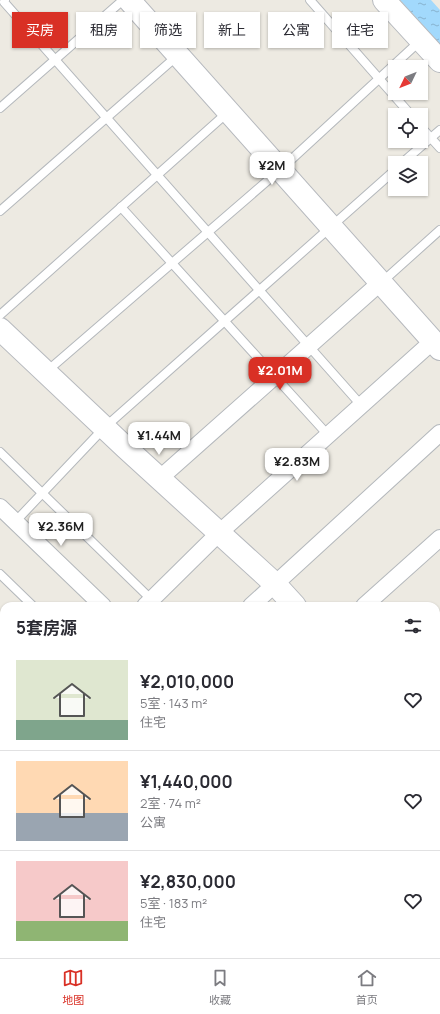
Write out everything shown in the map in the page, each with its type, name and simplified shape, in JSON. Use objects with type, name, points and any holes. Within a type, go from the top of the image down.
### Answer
[{"type":"street","points":[[129,0],[179,54],[381,282],[438,341],[361,405],[219,533],[153,602]]},
{"type":"street","points":[[384,0],[440,61]]},
{"type":"street","points":[[159,479],[381,282]]},
{"type":"street","points":[[0,329],[104,428],[274,584],[291,602]]},
{"type":"street","points":[[255,602],[440,433]]},
{"type":"street","points":[[0,507],[99,602]]},
{"type":"street","points":[[368,602],[440,538]]},
{"type":"lane","points":[[6,0],[4,2],[361,405]]},
{"type":"lane","points":[[0,108],[123,0]]},
{"type":"lane","points":[[310,0],[405,108]]},
{"type":"lane","points":[[46,372],[280,169],[421,40]]},
{"type":"lane","points":[[0,211],[179,54]]},
{"type":"lane","points":[[0,315],[229,111]]},
{"type":"lane","points":[[410,156],[440,130]]},
{"type":"lane","points":[[428,134],[440,148]]},
{"type":"lane","points":[[15,522],[104,428],[388,176]]},
{"type":"lane","points":[[121,207],[328,435]]},
{"type":"lane","points":[[381,282],[440,230]]},
{"type":"lane","points":[[0,452],[149,602]]},
{"type":"lane","points":[[0,574],[29,602]]},
{"type":"water","points":[[400,0],[431,0],[440,10],[440,44]]}]
